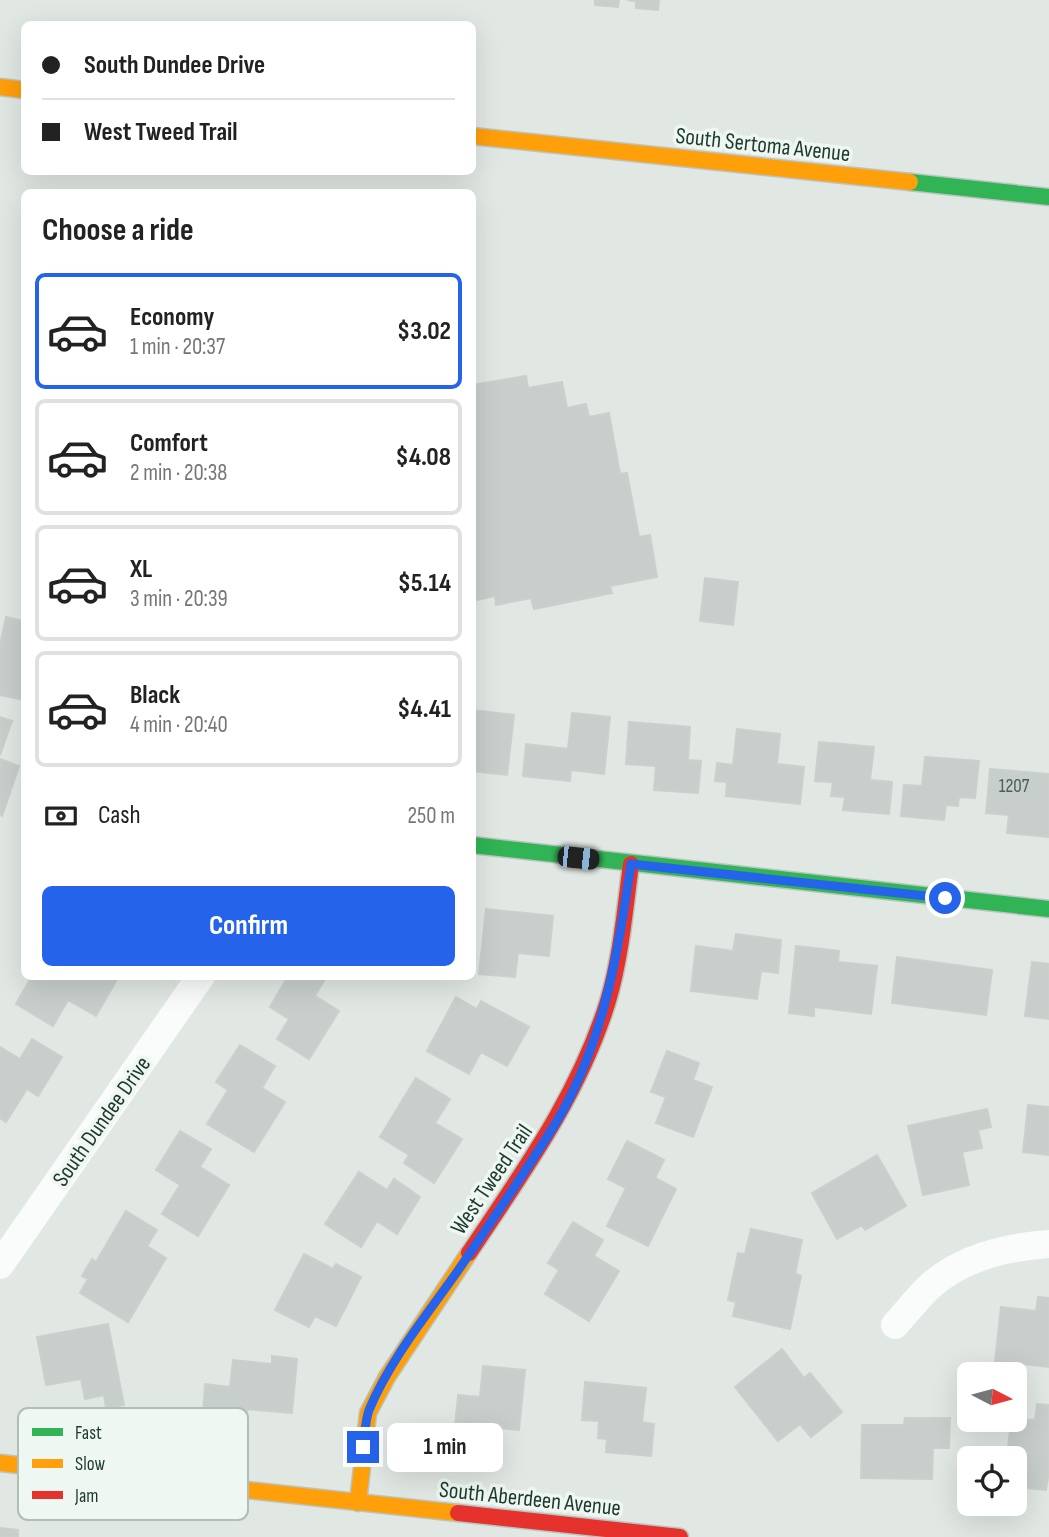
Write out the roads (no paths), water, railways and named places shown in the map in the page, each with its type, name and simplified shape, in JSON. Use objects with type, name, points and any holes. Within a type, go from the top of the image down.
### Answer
[{"type":"street","points":[[0,87],[21,90]]},
{"type":"street","name":"South Sertoma Avenue","points":[[476,136],[1049,197]]},
{"type":"street","points":[[476,845],[1049,909]]},
{"type":"street","name":"West Tweed Trail","points":[[358,1503],[368,1413],[380,1389],[412,1336],[554,1125],[581,1074],[608,1000],[619,948],[631,864]]},
{"type":"street","name":"South Dundee Drive","points":[[0,1265],[198,980]]},
{"type":"street","points":[[895,1325],[929,1288],[949,1272],[992,1252],[1049,1244]]},
{"type":"street","name":"South Aberdeen Avenue","points":[[0,1463],[18,1465]]},
{"type":"street","name":"South Aberdeen Avenue","points":[[248,1491],[619,1534],[680,1537]]}]
